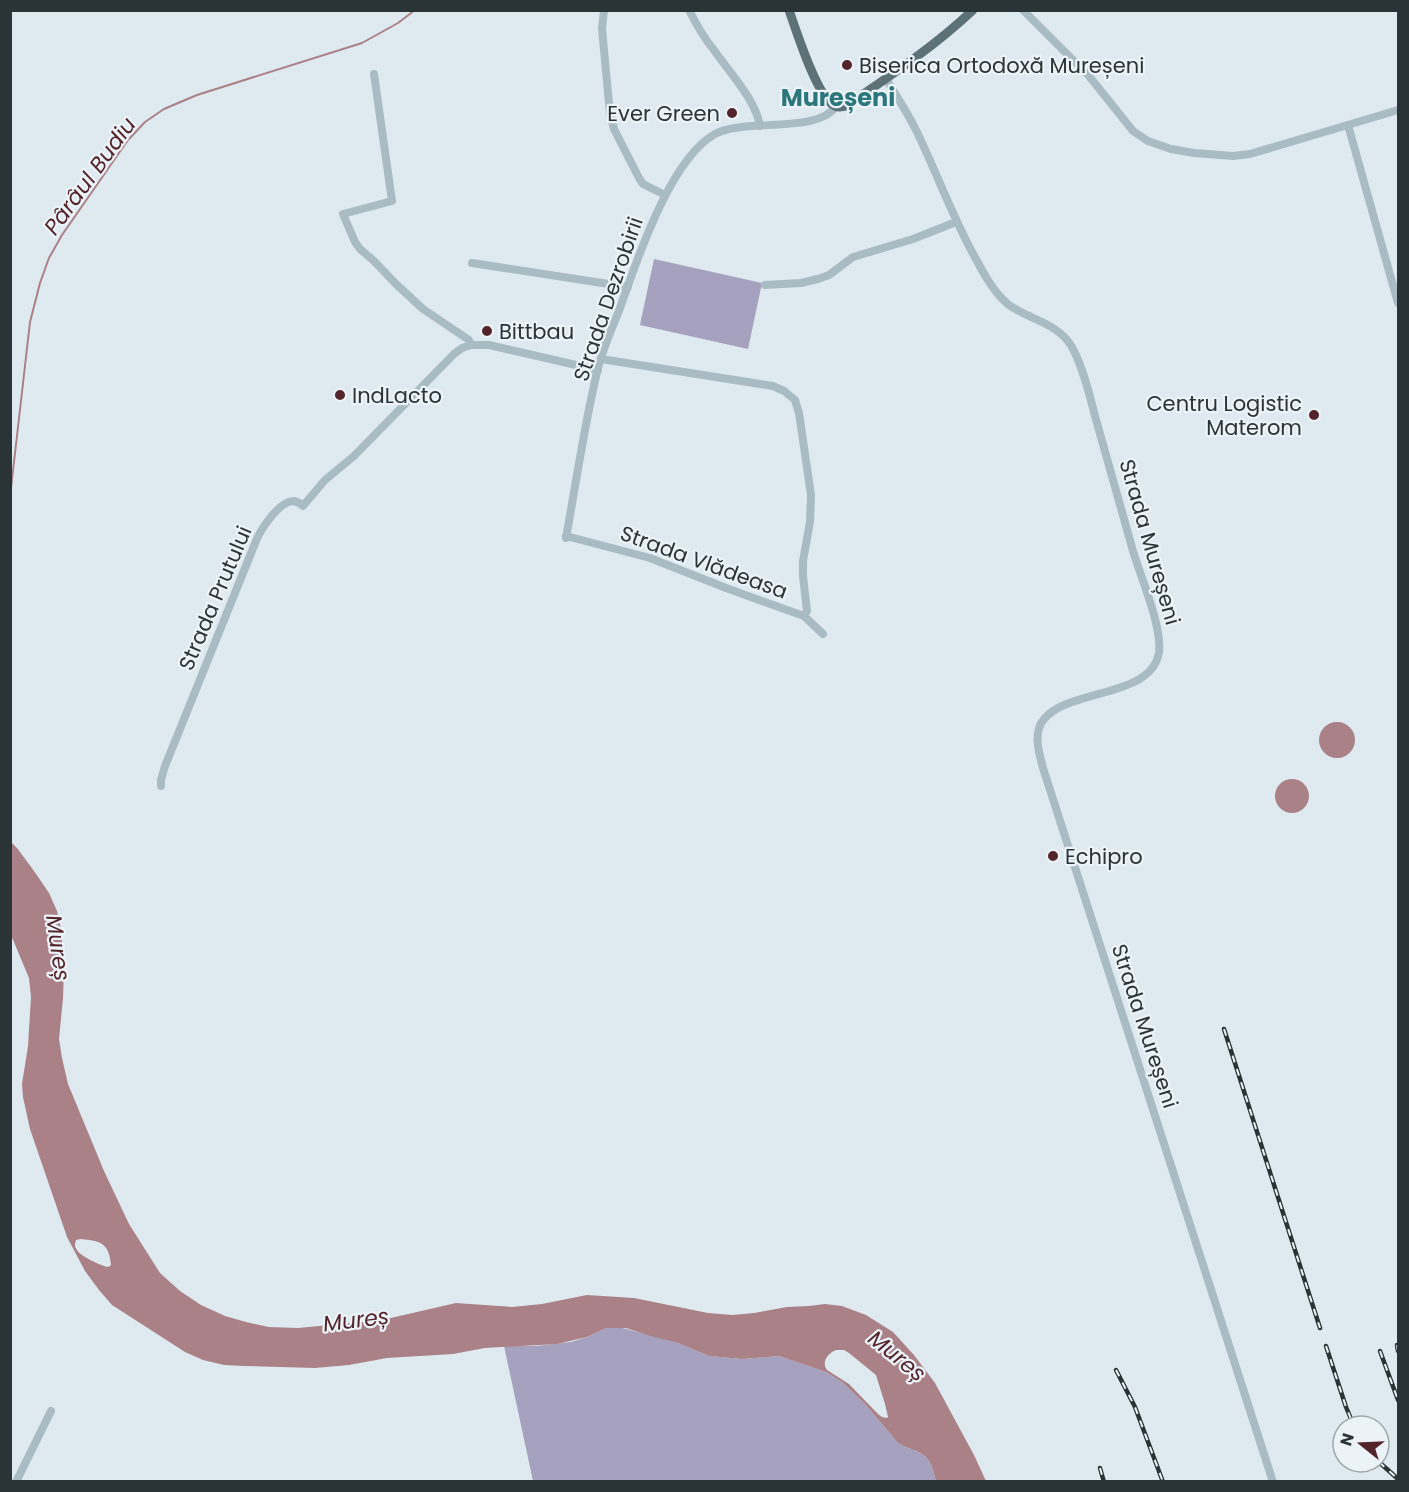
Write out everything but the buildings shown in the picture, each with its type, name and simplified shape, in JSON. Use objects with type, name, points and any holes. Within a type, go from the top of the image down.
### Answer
[{"type":"main road","points":[[789,10],[816,81],[826,98],[836,106]]},
{"type":"main road","name":"Strada Dezrobirii","points":[[836,106],[846,106],[886,79],[974,10]]},
{"type":"street","points":[[604,10],[602,29],[604,64],[614,129],[643,184],[665,195]]},
{"type":"street","points":[[689,10],[711,47],[755,108],[760,126]]},
{"type":"street","points":[[1023,10],[1089,76],[1133,131],[1148,141],[1164,147],[1194,153],[1233,156],[1250,154],[1398,110]]},
{"type":"street","points":[[374,74],[392,201],[343,214],[360,249],[423,309],[469,340],[471,345],[489,345],[598,370]]},
{"type":"street","name":"Strada Mureșeni","points":[[886,79],[915,128],[956,222],[995,290],[1008,304],[1053,328],[1067,339],[1074,351],[1088,389],[1154,616],[1159,637],[1159,652],[1155,666],[1144,676],[1128,685],[1060,707],[1047,716],[1039,728],[1038,746],[1042,768],[1273,1482]]},
{"type":"street","name":"Strada Dezrobirii","points":[[566,537],[601,359],[649,230],[665,195],[701,144],[717,133],[728,129],[816,120],[830,114],[836,106]]},
{"type":"street","points":[[1348,125],[1398,303]]},
{"type":"street","points":[[765,285],[801,283],[818,279],[829,275],[853,257],[956,222]]},
{"type":"street","points":[[472,263],[628,287]]},
{"type":"street","name":"Strada Prutului","points":[[161,786],[165,766],[256,540],[269,518],[291,501],[303,506],[325,480],[354,456],[454,354],[471,345]]},
{"type":"street","points":[[601,359],[773,386],[795,400],[811,495],[810,522],[803,561],[807,611],[804,616]]},
{"type":"street","name":"Strada Vlădeasa","points":[[566,537],[650,558],[804,616],[823,634]]},
{"type":"street","points":[[16,1482],[51,1411]]},
{"type":"shaded area","points":[[654,259],[762,283],[748,349],[640,325]]},
{"type":"shaded area","points":[[619,1327],[678,1343],[709,1356],[742,1359],[779,1356],[826,1372],[842,1382],[865,1404],[898,1443],[926,1457],[936,1481],[533,1481],[504,1346],[536,1346],[571,1342],[606,1328]]},
{"type":"water","points":[[1337,722],[1349,728],[1355,740],[1349,752],[1337,758],[1325,752],[1319,740],[1325,728]]},
{"type":"water","points":[[1292,779],[1304,784],[1309,796],[1304,808],[1292,813],[1280,808],[1275,796],[1280,784]]},
{"type":"water","name":"Mureș","points":[[11,842],[49,893],[57,911],[61,929],[64,969],[59,1039],[68,1084],[129,1224],[160,1273],[180,1291],[201,1305],[225,1316],[246,1322],[269,1327],[298,1328],[382,1320],[456,1303],[512,1307],[587,1295],[634,1298],[708,1313],[733,1315],[787,1307],[825,1304],[842,1306],[866,1315],[893,1332],[914,1355],[935,1383],[986,1481],[936,1481],[926,1457],[898,1443],[865,1404],[842,1382],[826,1372],[779,1356],[742,1359],[709,1356],[678,1343],[626,1328],[606,1328],[587,1337],[557,1344],[485,1348],[453,1354],[387,1358],[315,1368],[224,1365],[203,1360],[185,1352],[112,1305],[85,1271],[67,1237],[30,1129],[23,1097],[22,1084],[28,1046],[31,997],[29,978],[11,935]],"holes":[[[76,1240],[103,1244],[108,1252],[111,1265],[108,1267],[101,1265],[79,1252],[75,1244]],[[836,1350],[849,1353],[876,1375],[887,1418],[878,1414],[849,1384],[827,1370],[826,1358]]]},
{"type":"waterway","name":"Pârâul Budiu","points":[[10,497],[30,322],[40,283],[49,258],[62,235],[128,140],[145,122],[164,109],[197,95],[362,43],[398,23],[415,10]]},
{"type":"railway","points":[[1224,1029],[1320,1328]]},
{"type":"railway","points":[[1397,1345],[1398,1351]]},
{"type":"railway","points":[[1326,1346],[1349,1414]]},
{"type":"railway","points":[[1380,1351],[1398,1400]]},
{"type":"railway","points":[[1116,1370],[1135,1407],[1163,1482]]},
{"type":"railway","points":[[1100,1468],[1104,1482]]},
{"type":"railway","points":[[1391,1473],[1398,1479]]},
{"type":"place","name":"Biserica Ortodoxă Mureșeni","points":[[847,65]]},
{"type":"place","name":"Ever Green","points":[[732,113]]},
{"type":"place","name":"Bittbau","points":[[487,331]]},
{"type":"place","name":"IndLacto","points":[[340,395]]},
{"type":"place","name":"Centru Logistic Materom","points":[[1314,415]]},
{"type":"place","name":"Echipro","points":[[1053,856]]},
{"type":"district","name":"Mureșeni","points":[[838,97]]}]
